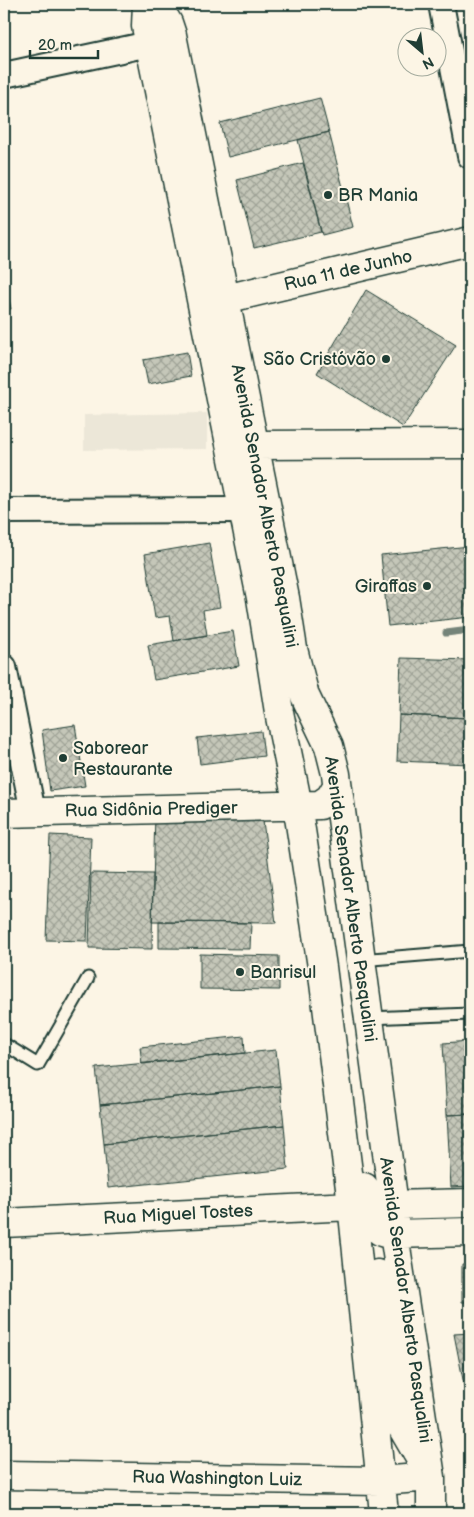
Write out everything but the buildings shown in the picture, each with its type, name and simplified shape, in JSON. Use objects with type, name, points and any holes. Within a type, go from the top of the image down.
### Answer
[{"type":"main road","name":"Avenida Senador Alberto Pasqualini","points":[[147,4],[146,26],[149,44],[261,598],[279,712],[298,806],[359,1205],[384,1513]]},
{"type":"main road","name":"Avenida Senador Alberto Pasqualini","points":[[156,4],[168,23],[172,35],[298,673],[304,696],[329,746],[337,786],[394,1205],[394,1234],[431,1477],[432,1513]]},
{"type":"main road","name":"Rua 11 de Junho","points":[[225,299],[470,241]]},
{"type":"main road","points":[[254,445],[470,444]]},
{"type":"main road","name":"Rua Sidônia Prediger","points":[[4,813],[320,805],[330,798],[337,786]]},
{"type":"main road","name":"Rua Miguel Tostes","points":[[4,1223],[359,1205],[470,1202]]},
{"type":"main road","points":[[359,1205],[382,1232],[394,1234],[470,1232]]},
{"type":"main road","points":[[359,1205],[375,1249],[396,1418],[431,1477]]},
{"type":"main road","name":"Rua Washington Luiz","points":[[4,1475],[380,1482],[431,1477]]},
{"type":"street","points":[[441,4],[470,156]]},
{"type":"street","points":[[4,75],[149,44]]},
{"type":"street","points":[[4,511],[243,510]]},
{"type":"street","points":[[4,667],[33,812]]},
{"type":"lane","points":[[360,960],[470,951]]},
{"type":"lane","points":[[4,1044],[38,1065],[88,978]]},
{"type":"lane","points":[[368,1018],[470,1014]]},
{"type":"shaded area","points":[[207,413],[207,449],[84,450],[84,415]]},
{"type":"waterway","points":[[446,633],[470,630]]},
{"type":"place","name":"BR Mania","points":[[328,195]]},
{"type":"place","name":"São Cristóvão","points":[[386,359]]},
{"type":"place","name":"Giraffas","points":[[427,586]]},
{"type":"place","name":"Saborear Restaurante","points":[[63,758]]},
{"type":"place","name":"Banrisul","points":[[240,972]]}]
